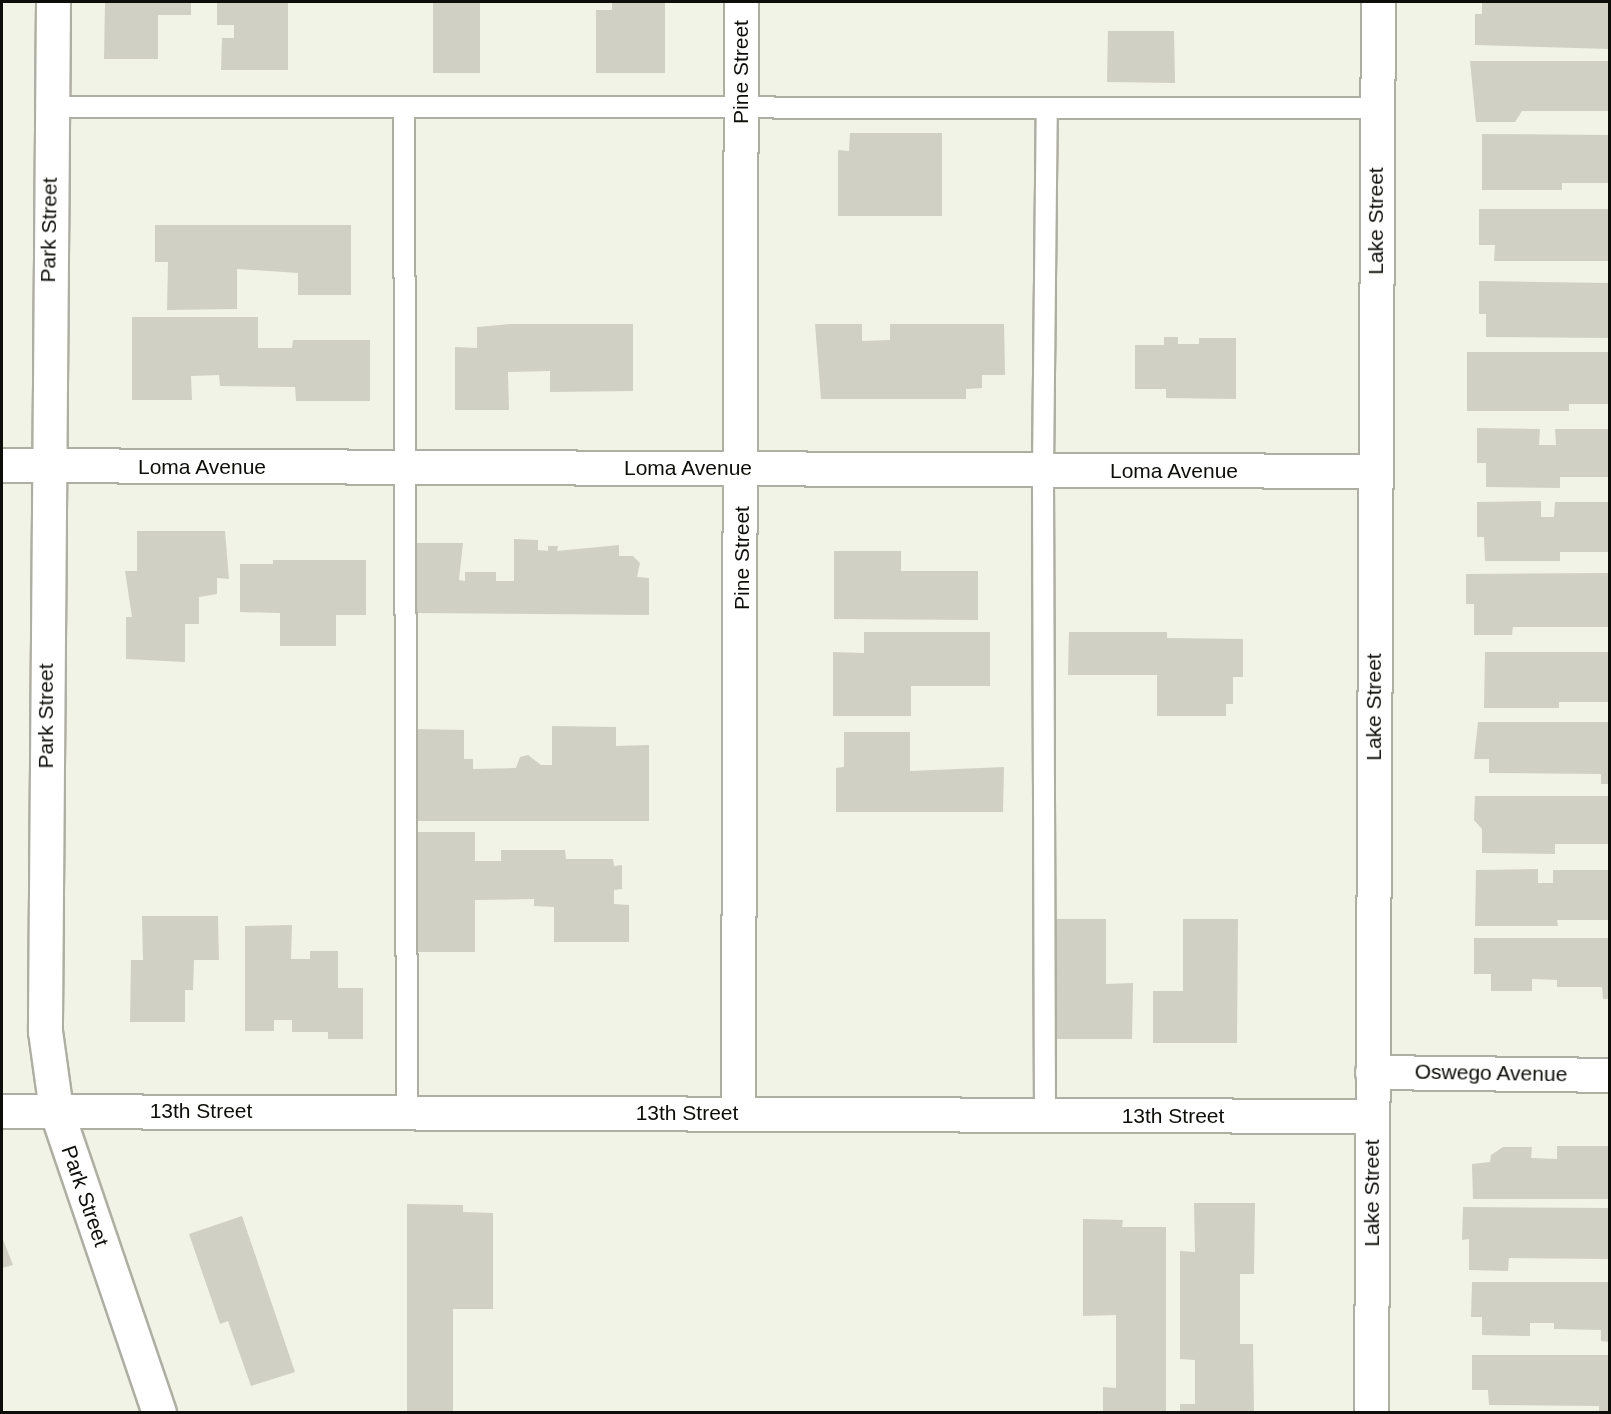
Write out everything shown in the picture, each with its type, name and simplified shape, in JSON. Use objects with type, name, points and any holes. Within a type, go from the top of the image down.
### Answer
[{"type":"street","name":"Park Street","points":[[52,2],[46,466],[45,1031],[56,1110],[159,1413]]},
{"type":"street","name":"Pine Street","points":[[738,1114],[743,469],[741,2]]},
{"type":"street","name":"Lake Street","points":[[1371,1413],[1378,2]]},
{"type":"street","name":"Loma Avenue","points":[[2,465],[1375,471]]},
{"type":"street","name":"Oswego Avenue","points":[[1372,1071],[1610,1075]]},
{"type":"street","name":"13th Street","points":[[2,1111],[1372,1116]]},
{"type":"lane","points":[[51,107],[1377,108]]},
{"type":"lane","points":[[404,107],[407,1112]]},
{"type":"lane","points":[[1045,1115],[1043,470],[1047,108]]},
{"type":"building","points":[[105,2],[191,2],[191,15],[158,15],[158,59],[104,59]]},
{"type":"building","points":[[217,2],[288,2],[288,70],[221,70],[222,38],[234,38],[234,25],[217,25]]},
{"type":"building","points":[[433,2],[480,2],[480,73],[433,73]]},
{"type":"building","points":[[612,2],[665,2],[665,73],[596,73],[596,10],[612,10]]},
{"type":"building","points":[[1482,2],[1610,2],[1610,49],[1475,45],[1475,14],[1482,14]]},
{"type":"building","points":[[1108,31],[1174,31],[1175,83],[1107,82]]},
{"type":"building","points":[[1470,61],[1610,61],[1610,111],[1522,111],[1515,122],[1476,122]]},
{"type":"building","points":[[850,133],[942,133],[942,216],[838,216],[838,150],[849,151]]},
{"type":"building","points":[[1482,134],[1610,135],[1610,183],[1562,183],[1562,190],[1482,190]]},
{"type":"building","points":[[1479,209],[1610,209],[1610,261],[1494,261],[1495,245],[1479,245]]},
{"type":"building","points":[[155,225],[351,225],[351,295],[298,295],[298,273],[237,269],[237,309],[167,310],[168,262],[155,262]]},
{"type":"building","points":[[1479,281],[1610,283],[1610,338],[1486,337],[1486,314],[1479,314]]},
{"type":"building","points":[[132,317],[258,317],[258,348],[292,348],[293,340],[370,340],[370,401],[296,401],[295,387],[220,386],[219,375],[191,376],[192,400],[132,400]]},
{"type":"building","points":[[511,324],[633,324],[633,391],[550,392],[550,371],[508,372],[509,410],[455,410],[455,347],[477,348],[477,327]]},
{"type":"building","points":[[815,324],[862,324],[862,341],[890,340],[890,324],[1004,324],[1005,375],[982,375],[982,388],[966,389],[966,399],[821,399]]},
{"type":"building","points":[[1164,337],[1178,337],[1178,344],[1199,344],[1199,338],[1236,338],[1236,399],[1166,398],[1166,389],[1135,389],[1135,345],[1164,345]]},
{"type":"building","points":[[1467,352],[1610,352],[1610,404],[1569,404],[1569,411],[1467,411]]},
{"type":"building","points":[[1477,428],[1540,429],[1539,445],[1556,445],[1555,429],[1610,429],[1610,477],[1560,477],[1560,488],[1486,487],[1486,463],[1477,463]]},
{"type":"building","points":[[1541,501],[1541,517],[1554,517],[1555,502],[1610,502],[1610,552],[1560,552],[1560,561],[1485,561],[1484,537],[1477,537],[1477,502]]},
{"type":"building","points":[[137,531],[225,531],[229,579],[217,578],[217,594],[199,597],[199,624],[185,624],[185,662],[126,659],[126,617],[132,617],[125,571],[137,571]]},
{"type":"building","points":[[514,539],[538,540],[538,550],[548,551],[548,546],[558,546],[557,551],[619,545],[619,556],[633,556],[640,563],[637,577],[649,578],[649,615],[413,613],[412,543],[463,543],[459,580],[465,581],[465,572],[496,572],[496,581],[514,581]]},
{"type":"building","points":[[834,551],[901,551],[901,571],[978,571],[978,620],[834,619]]},
{"type":"building","points":[[273,560],[366,560],[366,615],[336,615],[336,646],[280,646],[280,613],[240,612],[240,564],[273,564]]},
{"type":"building","points":[[1610,573],[1610,627],[1513,627],[1512,635],[1474,635],[1474,604],[1466,604],[1466,574]]},
{"type":"building","points":[[864,632],[990,632],[990,686],[911,686],[911,716],[833,716],[833,652],[864,653]]},
{"type":"building","points":[[1069,632],[1167,632],[1167,638],[1243,639],[1243,677],[1233,677],[1233,704],[1226,704],[1226,716],[1157,716],[1157,675],[1068,675]]},
{"type":"building","points":[[1485,652],[1610,652],[1610,702],[1559,702],[1559,708],[1484,708]]},
{"type":"building","points":[[1478,722],[1610,722],[1610,784],[1601,784],[1601,774],[1489,773],[1489,759],[1474,759]]},
{"type":"building","points":[[552,726],[616,727],[616,746],[649,745],[649,821],[413,821],[413,729],[464,730],[464,759],[473,759],[473,769],[516,768],[520,757],[528,755],[541,765],[552,765]]},
{"type":"building","points":[[844,732],[910,732],[910,771],[1004,767],[1003,812],[836,812],[836,768],[844,767]]},
{"type":"building","points":[[1475,796],[1610,796],[1610,844],[1555,844],[1555,854],[1482,853],[1482,829],[1474,820]]},
{"type":"building","points":[[418,832],[475,832],[475,861],[501,861],[501,850],[565,850],[566,859],[613,859],[614,866],[622,865],[622,889],[614,890],[614,904],[629,905],[629,942],[554,942],[554,907],[534,906],[534,899],[475,900],[475,952],[418,952]]},
{"type":"building","points":[[1538,869],[1538,883],[1553,883],[1553,870],[1610,870],[1610,920],[1557,920],[1558,926],[1475,926],[1476,870]]},
{"type":"building","points":[[142,916],[218,916],[219,960],[194,960],[193,990],[185,990],[185,1022],[130,1022],[131,960],[143,960]]},
{"type":"building","points":[[1052,919],[1106,919],[1106,984],[1133,983],[1132,1039],[1047,1039]]},
{"type":"building","points":[[1183,919],[1238,919],[1237,1043],[1153,1043],[1153,991],[1183,991]]},
{"type":"building","points":[[292,925],[291,959],[310,959],[310,951],[338,951],[338,988],[363,988],[363,1039],[328,1039],[328,1032],[292,1032],[292,1020],[274,1020],[274,1031],[245,1031],[245,926]]},
{"type":"building","points":[[1474,938],[1610,938],[1610,999],[1603,999],[1602,987],[1557,987],[1557,980],[1532,979],[1532,991],[1491,991],[1491,974],[1474,974]]},
{"type":"building","points":[[1557,1146],[1610,1146],[1610,1199],[1473,1199],[1472,1164],[1490,1162],[1491,1155],[1503,1147],[1532,1147],[1531,1158],[1557,1159]]},
{"type":"building","points":[[1194,1203],[1255,1203],[1254,1274],[1240,1274],[1240,1344],[1253,1344],[1254,1412],[1180,1412],[1180,1404],[1195,1404],[1195,1360],[1180,1359],[1180,1251],[1195,1252]]},
{"type":"building","points":[[407,1204],[463,1205],[463,1212],[493,1213],[493,1309],[453,1309],[453,1412],[407,1412]]},
{"type":"building","points":[[1463,1207],[1610,1208],[1610,1259],[1509,1258],[1508,1271],[1469,1270],[1469,1239],[1462,1240]]},
{"type":"building","points":[[242,1216],[295,1372],[251,1386],[228,1321],[220,1324],[189,1234]]},
{"type":"building","points":[[1083,1219],[1123,1220],[1122,1227],[1166,1227],[1166,1412],[1103,1412],[1103,1387],[1116,1388],[1116,1315],[1083,1316]]},
{"type":"building","points":[[2,1237],[13,1265],[2,1268]]},
{"type":"building","points":[[1472,1282],[1610,1282],[1610,1342],[1601,1341],[1601,1330],[1554,1329],[1554,1323],[1530,1323],[1530,1336],[1482,1335],[1482,1317],[1471,1317]]},
{"type":"building","points":[[1472,1355],[1610,1355],[1610,1412],[1599,1412],[1599,1406],[1489,1405],[1488,1390],[1472,1390]]}]
